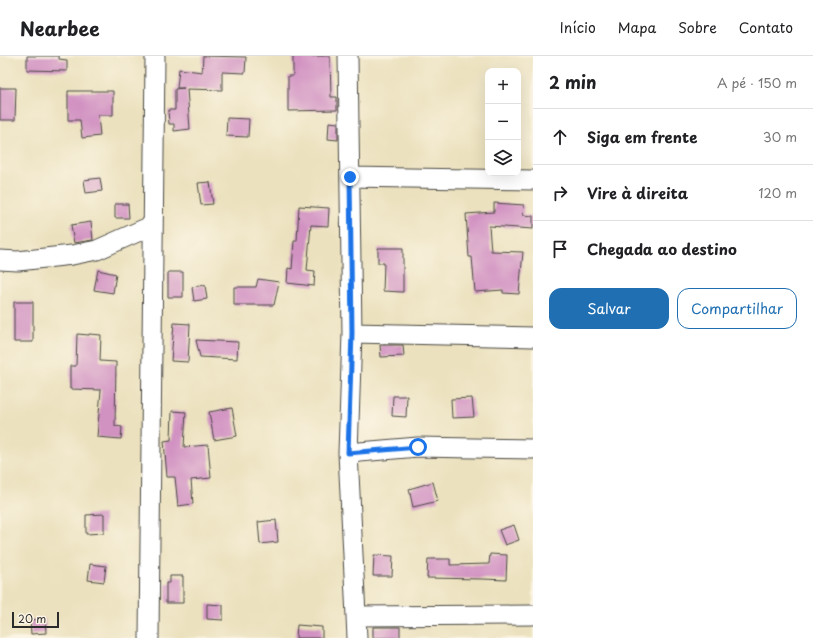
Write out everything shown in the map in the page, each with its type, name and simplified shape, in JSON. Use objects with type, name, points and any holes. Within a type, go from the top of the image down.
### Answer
[{"type":"street","points":[[149,638],[155,56]]},
{"type":"street","points":[[348,56],[352,333],[348,453],[357,638]]},
{"type":"street","points":[[350,177],[533,180]]},
{"type":"street","points":[[0,260],[18,261],[72,256],[97,250],[153,225]]},
{"type":"street","points":[[352,333],[533,337]]},
{"type":"street","points":[[348,453],[418,447],[533,449]]},
{"type":"street","points":[[356,616],[533,615]]},
{"type":"building","points":[[27,56],[59,56],[59,59],[67,60],[67,71],[27,70]]},
{"type":"building","points":[[203,56],[246,57],[245,73],[222,72],[222,90],[187,89],[190,129],[174,131],[174,124],[169,124],[168,110],[175,110],[175,89],[184,88],[177,88],[179,69],[202,72]]},
{"type":"building","points":[[293,56],[330,56],[331,97],[337,97],[337,110],[288,111],[288,76],[293,76]]},
{"type":"building","points":[[0,88],[16,88],[15,120],[0,120]]},
{"type":"building","points":[[68,91],[113,91],[113,115],[98,115],[100,136],[82,138],[80,120],[68,120]]},
{"type":"building","points":[[227,118],[249,119],[248,137],[226,136]]},
{"type":"building","points":[[329,122],[338,123],[338,140],[328,139]]},
{"type":"building","points":[[100,178],[102,191],[86,193],[84,180]]},
{"type":"building","points":[[210,182],[213,204],[201,205],[198,183]]},
{"type":"building","points":[[494,203],[524,205],[523,215],[533,216],[533,229],[489,226],[491,251],[523,252],[519,294],[503,293],[503,290],[475,292],[472,257],[469,257],[466,214],[494,212]]},
{"type":"building","points":[[115,204],[128,204],[129,218],[115,218]]},
{"type":"building","points":[[299,206],[329,208],[328,226],[311,225],[307,270],[315,271],[314,286],[287,283],[288,268],[292,269],[294,241],[297,241]]},
{"type":"building","points":[[91,222],[93,240],[74,243],[71,225]]},
{"type":"building","points":[[378,248],[403,248],[403,292],[383,291],[384,263],[378,263]]},
{"type":"building","points":[[98,270],[116,274],[113,293],[94,290]]},
{"type":"building","points":[[168,272],[183,272],[183,297],[168,297]]},
{"type":"building","points":[[258,279],[279,282],[274,305],[234,305],[234,287],[256,287]]},
{"type":"building","points":[[205,285],[207,299],[194,301],[192,287]]},
{"type":"building","points":[[14,302],[33,302],[33,342],[14,342]]},
{"type":"building","points":[[174,323],[190,324],[188,362],[171,361]]},
{"type":"building","points":[[77,334],[101,335],[100,361],[116,362],[115,426],[122,427],[121,439],[97,437],[101,390],[70,389],[70,366],[76,366]]},
{"type":"building","points":[[196,340],[238,342],[237,359],[200,357]]},
{"type":"building","points":[[380,345],[403,345],[404,356],[381,357]]},
{"type":"building","points":[[393,396],[407,396],[406,417],[392,416]]},
{"type":"building","points":[[472,398],[474,417],[452,418],[451,399]]},
{"type":"building","points":[[232,408],[237,436],[214,440],[209,412]]},
{"type":"building","points":[[172,411],[186,412],[184,447],[208,445],[211,478],[191,480],[193,504],[178,506],[175,477],[167,477],[164,441],[171,440]]},
{"type":"building","points":[[433,482],[438,501],[413,507],[409,489]]},
{"type":"building","points":[[104,514],[104,533],[86,534],[86,515]]},
{"type":"building","points":[[276,520],[278,542],[260,544],[258,522]]},
{"type":"building","points":[[514,525],[519,540],[505,545],[499,530]]},
{"type":"building","points":[[490,554],[507,555],[506,580],[427,578],[428,559],[450,559],[450,565],[489,564]]},
{"type":"building","points":[[374,555],[393,556],[392,576],[373,576]]},
{"type":"building","points":[[90,564],[106,566],[104,582],[88,580]]},
{"type":"building","points":[[170,576],[183,576],[183,603],[166,603],[166,583],[170,583]]},
{"type":"building","points":[[207,604],[223,605],[223,620],[207,619]]},
{"type":"building","points":[[45,619],[46,633],[31,634],[30,620]]},
{"type":"building","points":[[297,625],[322,627],[322,638],[296,638]]},
{"type":"building","points":[[373,627],[400,627],[400,638],[373,638]]},
{"type":"route","points":[[350,177],[352,333],[348,453],[418,447]]}]
